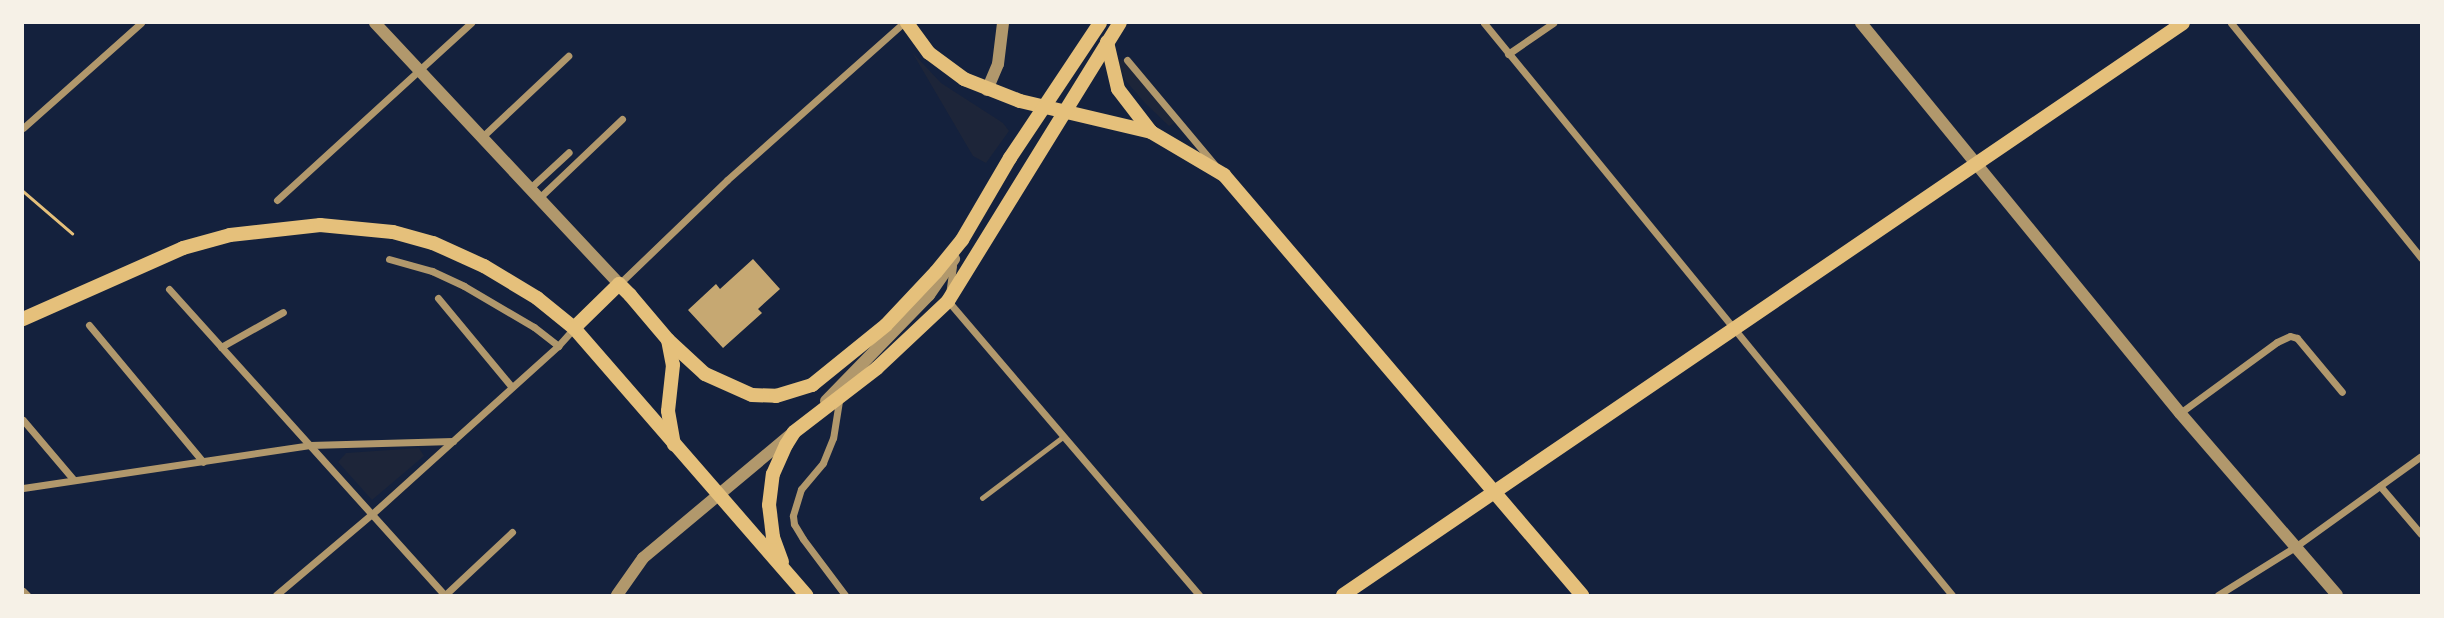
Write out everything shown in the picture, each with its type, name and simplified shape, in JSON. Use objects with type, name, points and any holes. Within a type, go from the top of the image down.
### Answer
[{"type":"main road","points":[[905,23],[929,53],[964,79],[987,90],[1064,112],[1151,132],[1223,175],[1582,595]]},
{"type":"main road","points":[[574,328],[619,284],[691,364],[736,390],[764,396],[800,391],[838,366],[886,325],[962,240],[1100,23]]},
{"type":"main road","points":[[802,591],[778,552],[769,505],[779,459],[794,432],[877,368],[948,301],[1120,23]]},
{"type":"main road","points":[[1343,595],[1737,330],[2183,23]]},
{"type":"main road","points":[[1107,41],[1118,89],[1151,132]]},
{"type":"main road","points":[[23,319],[183,248],[230,235],[320,225],[393,232],[433,243],[495,272],[537,298],[574,328],[802,591]]},
{"type":"main road","points":[[668,340],[673,365],[668,411],[674,446]]},
{"type":"street","points":[[23,128],[141,23]]},
{"type":"street","points":[[375,23],[619,284],[727,180],[905,23]]},
{"type":"street","points":[[277,200],[471,23]]},
{"type":"street","points":[[987,90],[998,64],[1003,23]]},
{"type":"street","points":[[1484,23],[1952,595]]},
{"type":"street","points":[[1508,54],[1553,23]]},
{"type":"street","points":[[2231,23],[2421,258]]},
{"type":"street","points":[[1864,24],[2180,413],[2337,595]]},
{"type":"street","points":[[481,138],[568,56]]},
{"type":"street","points":[[1128,60],[1223,175]]},
{"type":"street","points":[[533,195],[622,119]]},
{"type":"street","points":[[533,195],[569,152]]},
{"type":"street","points":[[617,595],[643,558],[794,432],[929,295],[954,259],[962,240]]},
{"type":"street","points":[[389,259],[432,271],[464,286],[534,327],[558,346]]},
{"type":"street","points":[[954,259],[948,301],[1199,595]]},
{"type":"street","points":[[169,289],[445,595],[512,532]]},
{"type":"street","points":[[438,298],[511,386]]},
{"type":"street","points":[[221,347],[283,312]]},
{"type":"street","points":[[89,326],[203,463]]},
{"type":"street","points":[[276,595],[372,514],[558,346],[574,328]]},
{"type":"street","points":[[2180,413],[2277,342],[2290,336],[2297,338],[2342,392]]},
{"type":"street","points":[[839,399],[834,438],[823,463],[801,489],[795,505],[794,524],[845,595]]},
{"type":"street","points":[[23,420],[74,479]]},
{"type":"street","points":[[23,488],[310,445],[453,441]]},
{"type":"street","points":[[2218,595],[2295,547],[2421,456]]},
{"type":"street","points":[[2380,486],[2421,534]]},
{"type":"street","points":[[23,591],[27,595]]},
{"type":"lane","points":[[982,498],[1064,436]]},
{"type":"path","points":[[23,191],[72,233]]},
{"type":"shaded area","points":[[912,52],[941,83],[1003,123],[1009,131],[986,163],[973,156]]},
{"type":"shaded area","points":[[1122,59],[1175,123],[1169,126],[1125,80],[1118,63]]},
{"type":"shaded area","points":[[419,448],[424,456],[372,500],[338,462],[346,453]]},
{"type":"building","points":[[753,259],[780,289],[758,309],[762,313],[723,348],[688,310],[716,284],[720,289]]}]
